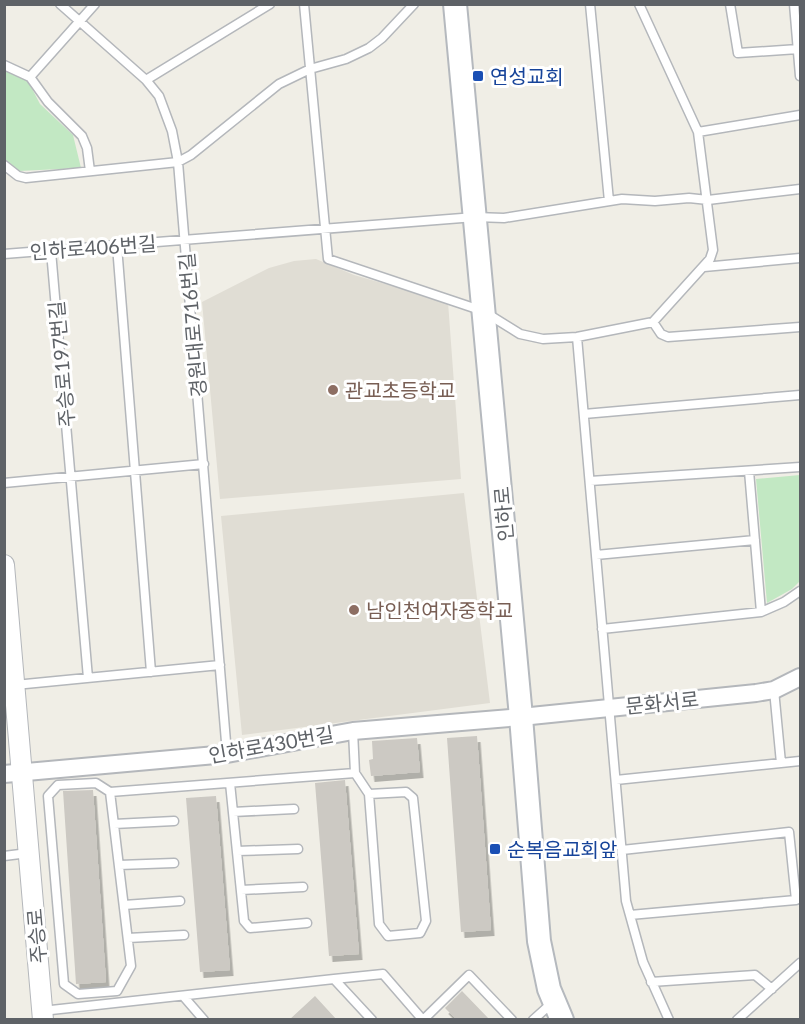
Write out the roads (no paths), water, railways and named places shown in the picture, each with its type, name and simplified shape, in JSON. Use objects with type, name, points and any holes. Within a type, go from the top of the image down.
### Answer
[{"type":"main road","name":"인하로","points":[[455,4],[521,717],[538,941],[558,1011]]},
{"type":"street","name":"주승로","points":[[4,565],[15,685],[13,773],[29,853],[42,1015]]},
{"type":"street","name":"문화서로","points":[[521,717],[774,690],[801,677]]},
{"type":"street","name":"인하로430번길","points":[[13,773],[227,754],[353,730],[521,717]]},
{"type":"lane","name":"경원대로716번길","points":[[60,4],[146,80],[159,96],[167,112],[178,162],[227,754]]},
{"type":"lane","points":[[30,77],[95,4]]},
{"type":"lane","points":[[146,80],[270,4]]},
{"type":"lane","points":[[304,4],[328,259],[483,311],[520,334],[543,339],[577,337],[653,322],[704,267],[713,250],[698,132],[639,4]]},
{"type":"lane","points":[[4,165],[18,176],[26,178],[178,162],[272,90],[310,69],[346,59],[369,48],[382,38],[414,4]]},
{"type":"lane","points":[[590,4],[609,201]]},
{"type":"lane","points":[[730,4],[738,53],[798,49]]},
{"type":"lane","points":[[794,4],[801,76]]},
{"type":"lane","points":[[4,65],[30,77],[48,102],[82,136],[87,148],[90,171]]},
{"type":"lane","points":[[698,132],[801,115]]},
{"type":"lane","name":"인하로406번길","points":[[4,254],[475,217],[504,218],[622,199],[708,200],[801,189]]},
{"type":"lane","points":[[117,246],[151,672]]},
{"type":"lane","name":"주승로197번길","points":[[51,251],[88,678]]},
{"type":"lane","points":[[704,267],[801,258]]},
{"type":"lane","points":[[653,322],[661,334],[668,337],[801,327]]},
{"type":"lane","points":[[577,337],[622,850],[630,915],[643,962],[669,1020]]},
{"type":"lane","points":[[584,414],[801,395]]},
{"type":"lane","points":[[4,483],[204,464]]},
{"type":"lane","points":[[590,481],[801,467]]},
{"type":"lane","points":[[749,471],[761,612]]},
{"type":"lane","points":[[596,555],[755,540]]},
{"type":"lane","points":[[602,629],[761,612],[784,602],[801,591]]},
{"type":"lane","points":[[15,685],[220,665]]},
{"type":"lane","points":[[774,690],[782,763]]},
{"type":"lane","points":[[353,730],[355,774],[369,794],[379,924],[388,936],[420,933],[426,921],[412,798],[406,792],[369,794]]},
{"type":"lane","points":[[616,780],[782,763],[800,764]]},
{"type":"lane","points":[[110,792],[131,966],[117,991],[78,994],[64,984],[48,796],[58,784],[96,783],[110,792],[355,774]]},
{"type":"lane","points":[[230,783],[244,921],[250,928],[307,923]]},
{"type":"lane","points":[[233,812],[294,809]]},
{"type":"lane","points":[[114,824],[174,821]]},
{"type":"lane","points":[[622,850],[789,832],[798,903],[630,915]]},
{"type":"lane","points":[[237,851],[298,849]]},
{"type":"lane","points":[[4,856],[29,853]]},
{"type":"lane","points":[[119,866],[174,863]]},
{"type":"lane","points":[[240,890],[303,887]]},
{"type":"lane","points":[[124,905],[180,901]]},
{"type":"lane","points":[[128,938],[184,935]]},
{"type":"lane","points":[[737,1020],[801,963]]},
{"type":"lane","points":[[42,1015],[383,974],[423,1020],[469,975],[512,1020]]},
{"type":"lane","points":[[651,982],[755,975],[772,989]]},
{"type":"lane","points":[[334,979],[372,1020]]},
{"type":"lane","points":[[183,997],[204,1020]]},
{"type":"lane","points":[[533,1020],[558,1011]]},
{"type":"place","name":"연성교회","points":[[478,76]]},
{"type":"place","name":"관교초등학교","points":[[333,390]]},
{"type":"place","name":"남인천여자중학교","points":[[354,610]]},
{"type":"place","name":"순복음교회앞","points":[[495,849]]}]
